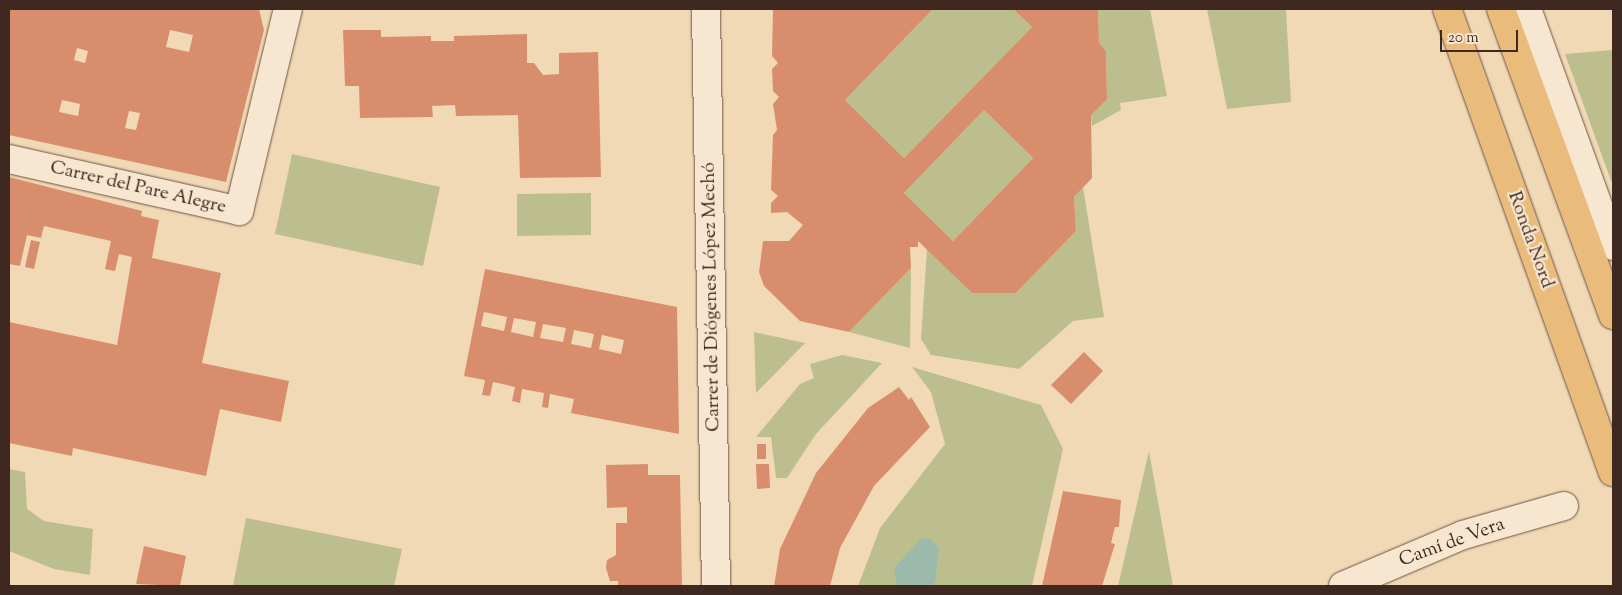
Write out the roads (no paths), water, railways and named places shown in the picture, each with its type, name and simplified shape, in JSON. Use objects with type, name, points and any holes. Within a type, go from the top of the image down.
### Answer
[{"type":"main road","name":"Ronda Nord","points":[[1447,9],[1613,472]]},
{"type":"main road","points":[[1501,9],[1613,315]]},
{"type":"street","name":"Carrer del Pare Alegre","points":[[9,159],[239,211],[288,9]]},
{"type":"street","name":"Carrer de Diógenes López Mechó","points":[[706,9],[716,586]]},
{"type":"street","points":[[1526,9],[1613,246]]},
{"type":"street","name":"Camí de Vera","points":[[1344,586],[1463,535],[1564,506]]}]
